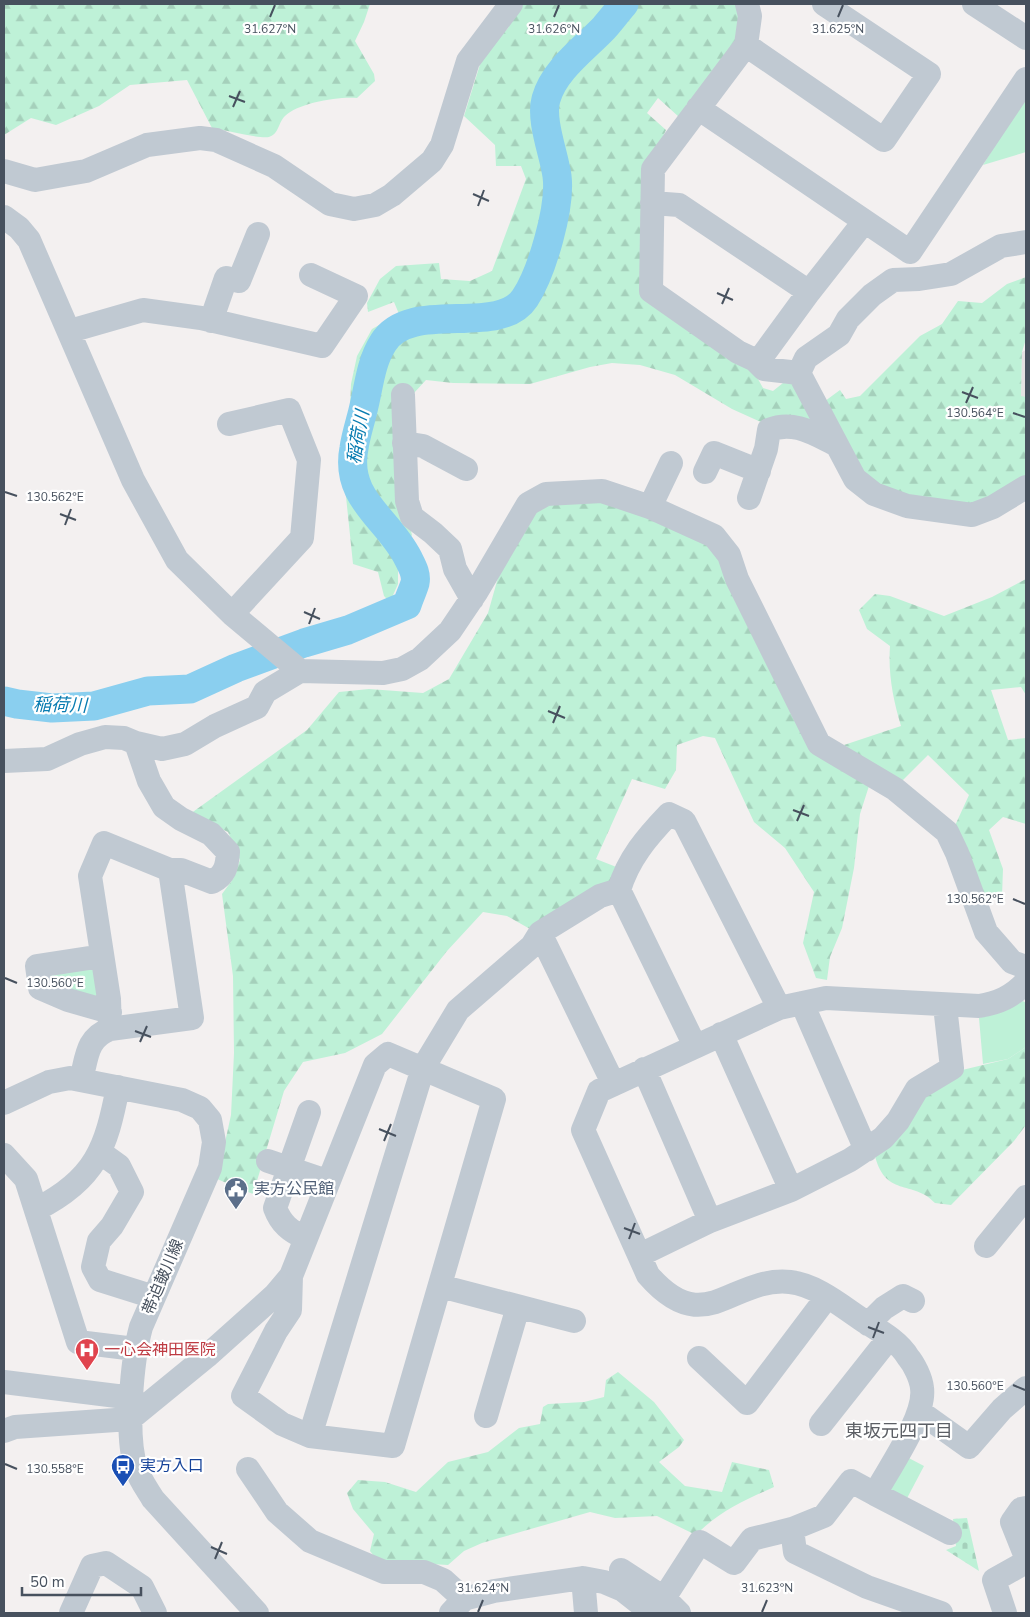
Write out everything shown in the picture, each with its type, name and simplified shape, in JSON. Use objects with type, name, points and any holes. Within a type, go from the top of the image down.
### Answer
[{"type":"street","points":[[4,171],[35,180],[63,176],[86,171],[147,145],[200,138],[216,140],[274,166],[330,204],[354,208],[375,205],[392,195],[432,161],[442,145],[468,61],[511,4]]},
{"type":"street","points":[[746,4],[750,16],[746,45],[653,169],[651,291],[738,352],[755,360],[764,369],[799,373]]},
{"type":"street","points":[[746,45],[884,140],[929,74],[824,4]]},
{"type":"street","points":[[974,4],[1026,38]]},
{"type":"street","points":[[698,108],[910,252],[1026,79]]},
{"type":"street","points":[[652,203],[679,205],[809,292]]},
{"type":"street","points":[[4,217],[19,228],[29,240],[133,480],[177,560],[195,580],[232,614],[297,668],[383,673],[402,669],[420,659],[450,631],[472,599],[528,504],[546,494],[602,491],[650,507],[714,536],[729,555],[737,579],[819,744],[895,789],[947,832],[957,853],[986,932],[1012,962],[1026,967]]},
{"type":"street","points":[[755,360],[763,355],[864,222]]},
{"type":"street","points":[[211,321],[226,278],[239,281],[258,234]]},
{"type":"street","points":[[799,373],[806,358],[839,335],[848,319],[872,295],[893,280],[919,279],[950,274],[1001,246],[1026,242]]},
{"type":"street","points":[[70,331],[143,310],[211,321],[322,346],[356,296],[311,275]]},
{"type":"street","points":[[799,373],[855,479],[874,494],[907,506],[972,515],[993,507],[1026,487]]},
{"type":"street","points":[[403,395],[407,501],[412,518],[434,533],[450,549],[456,569],[472,599]]},
{"type":"street","points":[[229,424],[289,410],[310,460],[302,538],[232,614]]},
{"type":"street","points":[[749,498],[766,449],[769,430],[779,426],[798,426],[837,445]]},
{"type":"street","points":[[404,443],[423,446],[466,468]]},
{"type":"street","points":[[705,472],[714,453],[759,471]]},
{"type":"street","points":[[650,507],[671,463]]},
{"type":"street","points":[[4,761],[47,760],[80,744],[105,737],[124,738],[162,749],[186,744],[215,726],[257,707],[265,692],[297,668]]},
{"type":"street","points":[[81,1080],[91,1043],[110,1021],[90,876],[104,843],[170,870],[181,870],[212,882],[223,876],[227,864],[228,852],[211,834],[181,819],[164,807],[149,780],[136,743]]},
{"type":"street","points":[[695,1046],[619,890],[624,873],[642,843],[669,814],[684,822],[779,1008]]},
{"type":"street","points":[[102,956],[37,966],[40,988],[110,1021],[192,1018],[170,870]]},
{"type":"street","points":[[310,1436],[422,1068],[458,1010],[532,946],[540,933],[600,896],[619,890]]},
{"type":"street","points":[[540,933],[613,1082]]},
{"type":"street","points":[[875,1494],[920,1412],[922,1387],[908,1355],[889,1338],[827,1296],[792,1282],[778,1282],[707,1305],[690,1305],[662,1291],[648,1275],[583,1130],[599,1091],[613,1082],[779,1008],[826,998],[945,1006],[979,1006],[1000,1002],[1018,992],[1026,982]]},
{"type":"street","points":[[802,1003],[866,1150]]},
{"type":"street","points":[[640,1255],[710,1221],[791,1190],[866,1150],[883,1138],[898,1121],[917,1089],[952,1068],[945,1006]]},
{"type":"street","points":[[721,1034],[791,1190]]},
{"type":"street","points":[[388,1054],[494,1099],[393,1446],[310,1436],[282,1424],[242,1396],[276,1332],[290,1310],[291,1276],[327,1181],[375,1065],[388,1054]]},
{"type":"street","points":[[644,1069],[710,1221]]},
{"type":"street","name":"帯迫皷川線","points":[[4,1103],[49,1082],[70,1078],[182,1100],[200,1108],[210,1120],[214,1142],[210,1168],[154,1297],[135,1349],[131,1408],[133,1456],[142,1482],[153,1499],[257,1613]]},
{"type":"street","points":[[37,1210],[56,1200],[79,1181],[101,1153],[110,1128],[118,1087]]},
{"type":"street","points":[[305,1238],[293,1232],[280,1221],[275,1208],[279,1164],[309,1112]]},
{"type":"street","points":[[101,1153],[119,1166],[132,1192],[112,1226],[99,1241],[93,1267],[100,1280],[154,1297]]},
{"type":"street","points":[[4,1155],[26,1179],[78,1342],[135,1349]]},
{"type":"street","points":[[279,1164],[327,1181]]},
{"type":"street","points":[[986,1246],[1026,1197]]},
{"type":"street","points":[[4,1431],[15,1427],[131,1408],[207,1356],[275,1295],[291,1276]]},
{"type":"street","points":[[440,1286],[574,1321]]},
{"type":"street","points":[[699,1358],[747,1403],[827,1296]]},
{"type":"street","points":[[868,1324],[884,1308],[904,1296],[913,1300]]},
{"type":"street","points":[[486,1416],[518,1307]]},
{"type":"street","points":[[821,1424],[889,1338]]},
{"type":"street","points":[[4,1382],[131,1408]]},
{"type":"street","points":[[920,1412],[969,1447],[1002,1409],[1026,1388]]},
{"type":"street","points":[[248,1469],[277,1512],[310,1541],[384,1572],[424,1572],[443,1580],[457,1606],[494,1591],[582,1578],[604,1582],[665,1608]]},
{"type":"street","points":[[665,1608],[700,1542],[734,1563],[752,1539],[792,1529],[824,1516],[851,1481],[950,1533]]},
{"type":"street","points":[[1026,1508],[1021,1509],[1012,1522],[1026,1557]]},
{"type":"street","points":[[792,1529],[794,1552],[867,1587],[941,1613]]},
{"type":"street","points":[[1005,1613],[994,1580],[1026,1562]]},
{"type":"street","points":[[71,1613],[92,1566],[106,1563],[142,1587],[155,1613]]},
{"type":"street","points":[[621,1570],[665,1608]]},
{"type":"street","points":[[582,1578],[586,1613]]},
{"type":"shaded area","points":[[1026,350],[1026,397],[1021,397],[1022,352]]},
{"type":"green space","points":[[4,4],[370,4],[355,41],[374,74],[375,81],[357,98],[319,101],[291,111],[285,116],[277,131],[269,137],[250,136],[212,128],[187,80],[130,85],[99,106],[56,125],[31,118],[4,135]]},
{"type":"green space","points":[[519,4],[737,4],[741,35],[679,117],[658,98],[647,113],[666,130],[660,143],[643,294],[754,372],[763,388],[773,391],[783,383],[801,384],[828,435],[763,423],[732,409],[675,375],[640,365],[612,363],[590,367],[530,384],[453,383],[426,380],[414,393],[403,499],[412,535],[398,563],[398,584],[390,602],[384,596],[378,572],[353,564],[342,458],[349,430],[351,384],[357,356],[372,329],[399,314],[394,302],[368,312],[367,303],[380,279],[396,266],[439,263],[441,279],[470,281],[492,271],[526,179],[521,166],[496,166],[495,145],[464,116],[482,58],[508,28]]},
{"type":"green space","points":[[1026,95],[1026,152],[983,165]]},
{"type":"green space","points":[[1026,277],[1026,339],[1022,352],[1021,396],[1026,397],[1026,480],[970,509],[875,489],[821,404],[840,390],[846,399],[860,396],[920,336],[942,324],[958,301],[982,303],[1007,284]]},
{"type":"green space","points":[[544,500],[622,501],[712,540],[792,714],[869,786],[860,814],[854,868],[842,928],[830,957],[827,980],[816,978],[803,943],[814,892],[785,848],[754,822],[715,738],[703,736],[677,745],[676,770],[665,789],[632,779],[596,859],[619,868],[610,882],[530,929],[507,916],[483,912],[447,951],[382,1034],[345,1053],[303,1062],[284,1091],[253,1194],[217,1179],[231,1115],[234,1053],[233,976],[222,894],[233,879],[240,860],[228,832],[190,814],[307,730],[339,692],[369,689],[423,693],[449,679],[488,613],[503,560]]},
{"type":"green space","points":[[1026,579],[1026,695],[1021,687],[991,690],[1008,740],[1026,738],[1026,824],[1003,817],[989,830],[1003,869],[1002,896],[979,892],[953,830],[969,795],[928,755],[899,784],[844,745],[901,726],[892,686],[890,646],[867,629],[859,610],[875,594],[890,596],[944,616],[992,597]]},
{"type":"green space","points":[[90,963],[103,997],[93,1002],[45,983],[48,969]]},
{"type":"green space","points":[[1023,1001],[1026,1003],[1026,1047],[1008,1059],[983,1064],[979,1018]]},
{"type":"green space","points":[[1026,1047],[1026,1125],[1014,1141],[951,1205],[935,1203],[918,1192],[892,1182],[885,1176],[879,1167],[874,1152],[921,1093],[958,1071],[1008,1059]]},
{"type":"green space","points":[[618,1372],[654,1402],[684,1440],[679,1447],[659,1462],[685,1486],[722,1492],[732,1462],[769,1470],[774,1487],[723,1513],[696,1535],[657,1516],[615,1518],[590,1512],[482,1543],[464,1551],[448,1565],[378,1561],[370,1551],[374,1534],[353,1509],[347,1493],[358,1480],[385,1482],[416,1492],[448,1462],[488,1452],[519,1428],[540,1424],[543,1407],[548,1404],[584,1402],[604,1397],[606,1380]]},
{"type":"green space","points":[[903,1455],[924,1466],[904,1504],[887,1495]]},
{"type":"green space","points":[[967,1518],[979,1571],[946,1550],[956,1546],[953,1519]]},
{"type":"waterway","name":"稲荷川","points":[[4,701],[52,708],[94,706],[148,691],[190,689],[236,668],[304,643],[348,630],[407,605],[415,583],[414,570],[400,544],[361,495],[355,481],[353,466],[356,437],[376,358],[383,343],[396,330],[413,323],[496,316],[513,310],[525,298],[544,256],[556,204],[557,176],[546,127],[546,99],[550,88],[563,69],[604,28],[624,4]]},
{"type":"place","name":"実方公民館","points":[[236,1210]]},
{"type":"place","name":"一心会神田医院","points":[[87,1371]]},
{"type":"place","name":"実方入口","points":[[123,1487]]},
{"type":"district","name":"東坂元四丁目","points":[[899,1431]]}]
